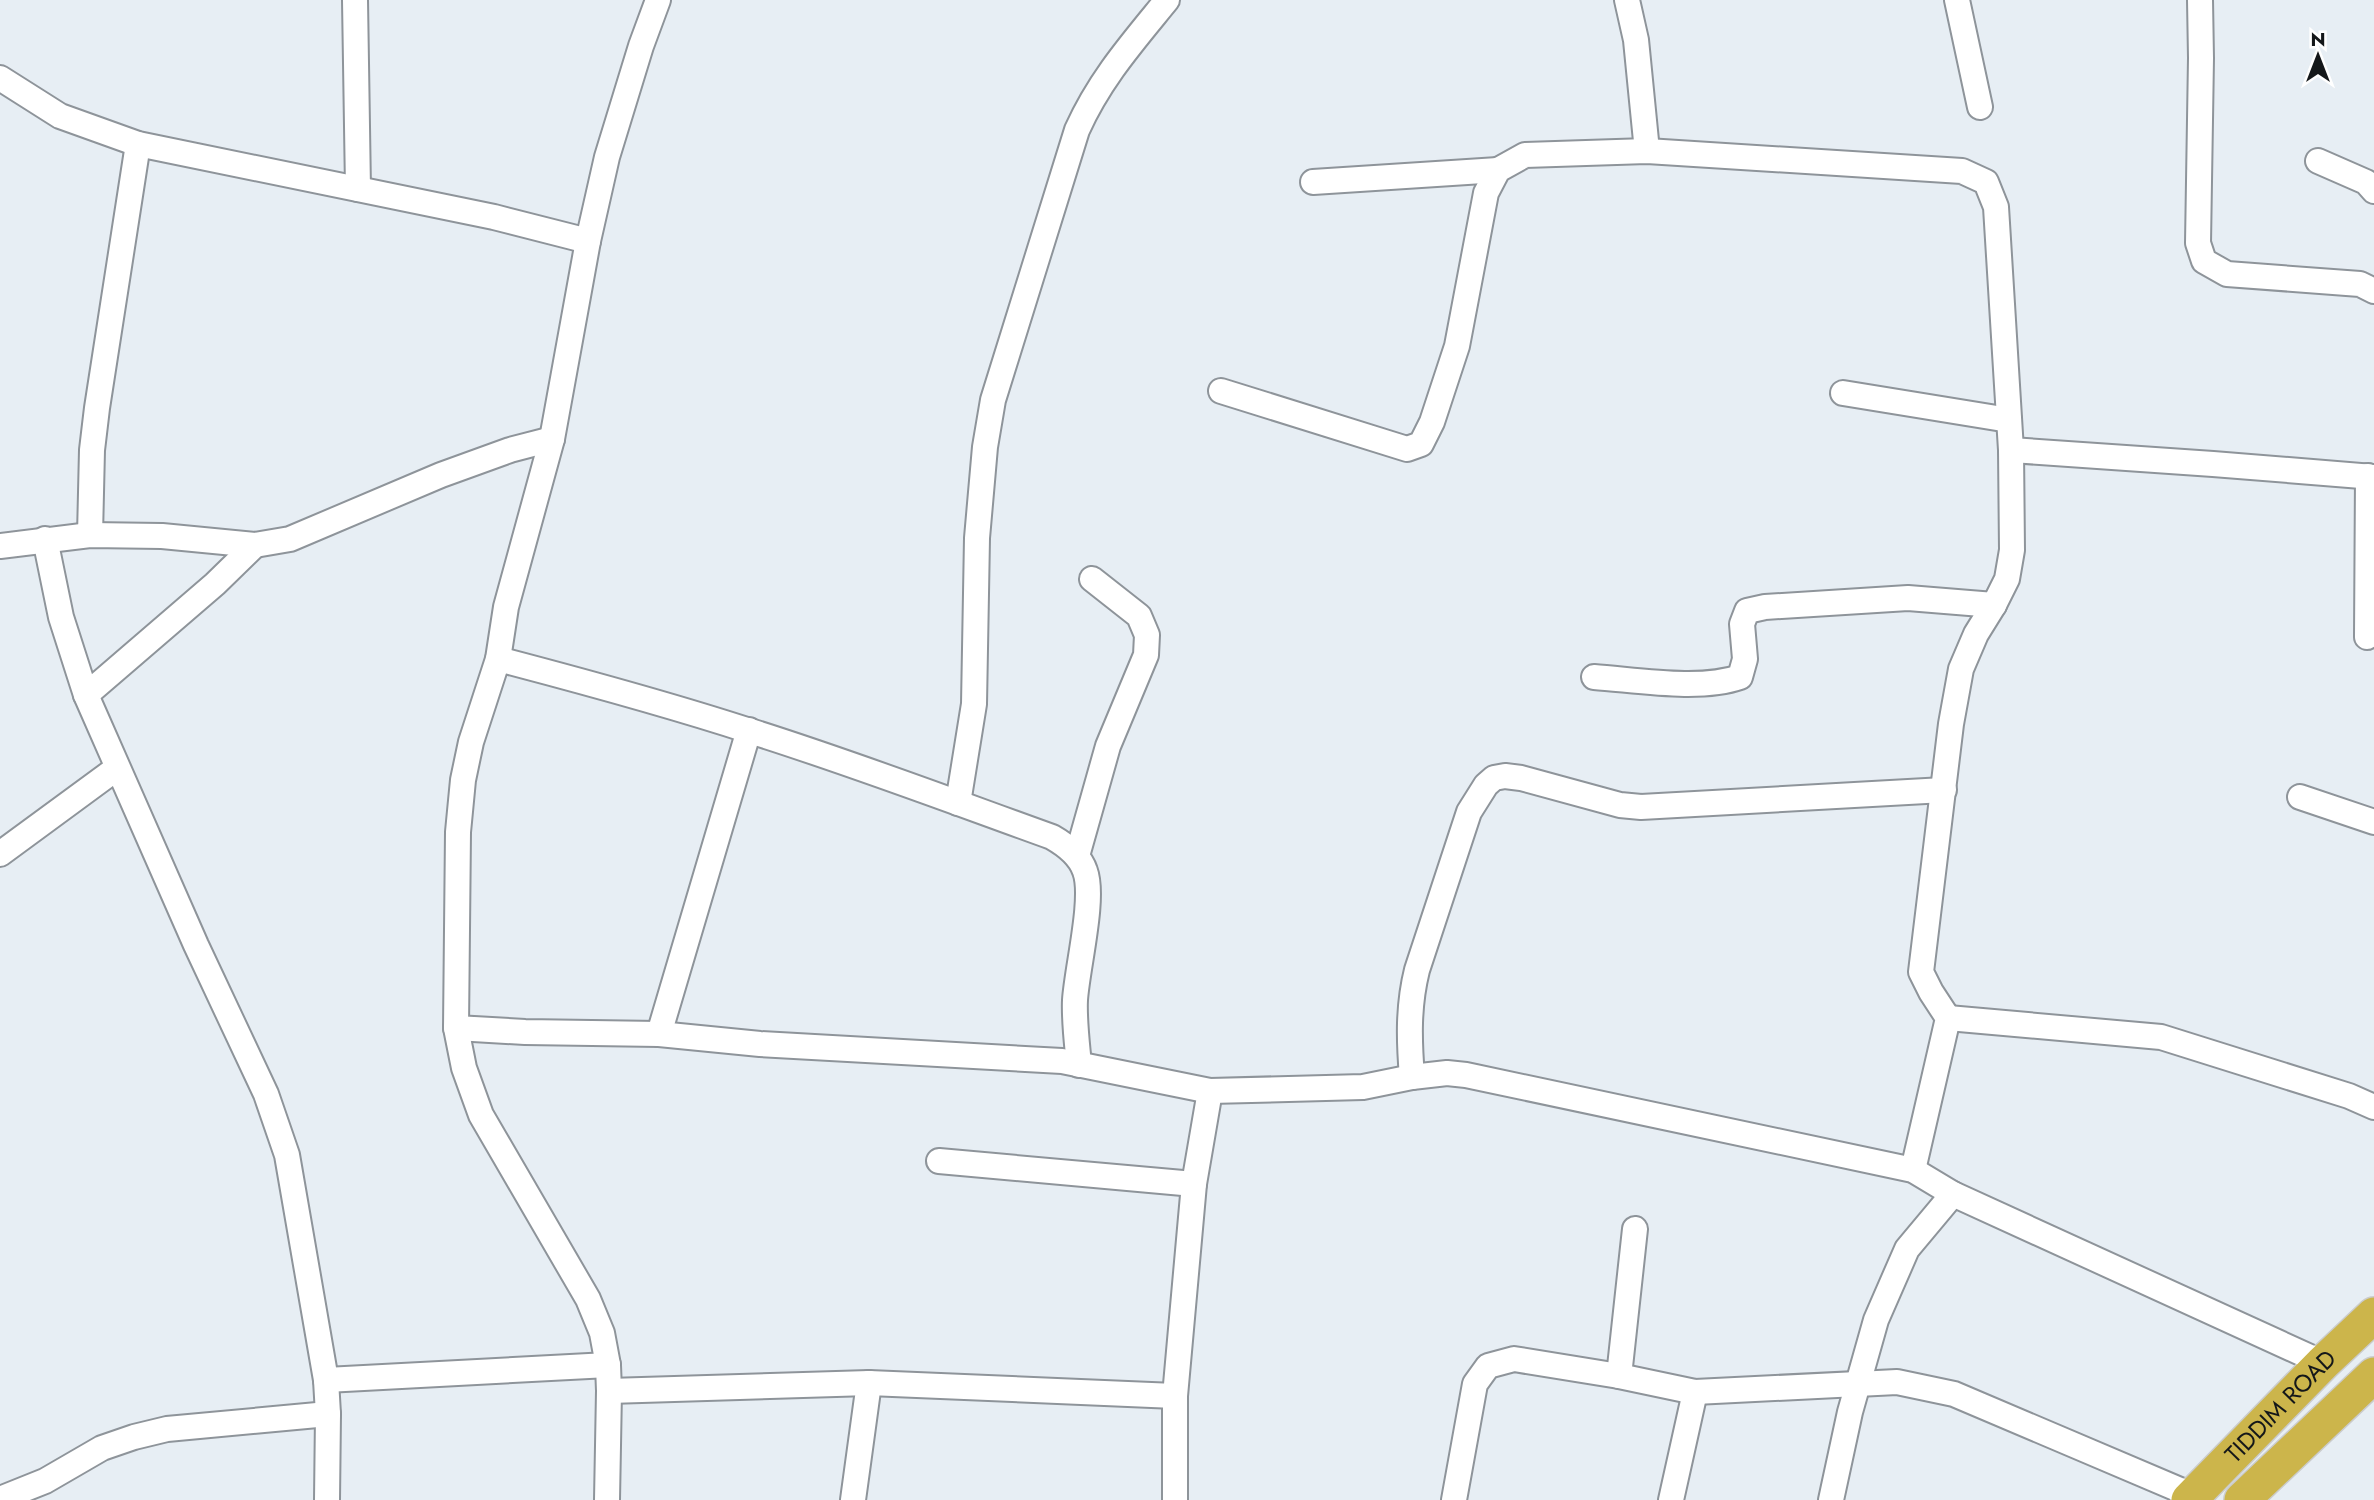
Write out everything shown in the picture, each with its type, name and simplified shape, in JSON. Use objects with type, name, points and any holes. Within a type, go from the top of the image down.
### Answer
[{"type":"highway","name":"TIDDIM ROAD","points":[[2191,1498],[2323,1363],[2374,1315]]},
{"type":"highway","name":"TIDDIM ROAD","points":[[2248,1499],[2374,1375]]},
{"type":"street","points":[[355,0],[358,189]]},
{"type":"street","points":[[607,1500],[609,1391],[608,1365],[602,1333],[588,1299],[481,1115],[464,1068],[456,1028],[458,832],[463,780],[471,742],[498,659],[509,596],[552,439],[588,241],[607,157],[640,46],[659,0]]},
{"type":"street","points":[[958,803],[974,704],[979,497],[993,400],[1077,131],[1106,76],[1167,0]]},
{"type":"street","points":[[1628,0],[1636,40],[1647,151]]},
{"type":"street","points":[[1957,0],[1980,107]]},
{"type":"street","points":[[2200,0],[2202,58],[2198,243],[2204,261],[2227,274],[2360,284],[2374,291]]},
{"type":"street","points":[[0,78],[60,116],[138,144],[494,217],[588,241]]},
{"type":"street","points":[[90,535],[92,450],[97,408],[138,144]]},
{"type":"street","points":[[1313,182],[1498,170],[1525,155],[1647,151],[1962,171],[1986,182],[1996,206],[2011,450],[2012,550],[2007,579],[1976,634],[1961,669],[1951,724],[1921,972],[1948,1018],[1913,1170]]},
{"type":"street","points":[[2318,161],[2366,182],[2374,191]]},
{"type":"street","points":[[1221,391],[1407,449],[1421,444],[1432,422],[1457,346],[1486,193],[1498,170]]},
{"type":"street","points":[[1843,393],[2009,420]]},
{"type":"street","points":[[0,546],[90,535],[162,536],[255,545],[290,539],[441,475],[510,450],[552,439]]},
{"type":"street","points":[[2011,450],[2371,477],[2367,637]]},
{"type":"street","points":[[45,539],[61,617],[86,695],[266,1094],[287,1155],[326,1380],[327,1500]]},
{"type":"street","points":[[86,695],[215,584],[255,545]]},
{"type":"street","points":[[1077,856],[1108,746],[1146,655],[1147,635],[1139,616],[1092,579]]},
{"type":"street","points":[[1594,677],[1691,684],[1723,683],[1740,677],[1745,659],[1742,624],[1747,611],[1765,607],[1908,598],[1994,605]]},
{"type":"street","points":[[498,659],[749,730],[1052,837],[1064,844],[1077,856],[1085,871],[1088,890],[1075,1001],[1079,1065]]},
{"type":"street","points":[[659,1034],[749,730]]},
{"type":"street","points":[[0,854],[117,768]]},
{"type":"street","points":[[1412,1077],[1408,1024],[1417,970],[1469,812],[1486,785],[1494,778],[1521,778],[1641,807],[1944,790]]},
{"type":"street","points":[[2300,797],[2374,822]]},
{"type":"street","points":[[1948,1018],[2161,1037],[2349,1096],[2374,1107]]},
{"type":"street","points":[[456,1028],[659,1034],[760,1044],[1062,1061],[1210,1091],[1363,1087],[1412,1077],[1447,1073],[1466,1075],[1913,1170],[1952,1194],[2323,1363]]},
{"type":"street","points":[[1175,1500],[1175,1396],[1194,1184],[1210,1091]]},
{"type":"street","points":[[939,1161],[1194,1184]]},
{"type":"street","points":[[1831,1500],[1850,1412],[1876,1320],[1907,1248],[1952,1194]]},
{"type":"street","points":[[1619,1376],[1634,1229]]},
{"type":"street","points":[[1454,1500],[1475,1384],[1488,1366],[1514,1359],[1619,1376],[1695,1392],[1897,1382],[1954,1394],[2191,1498]]},
{"type":"street","points":[[326,1380],[608,1365]]},
{"type":"street","points":[[609,1391],[869,1383],[1175,1396]]},
{"type":"street","points":[[853,1500],[869,1383]]},
{"type":"street","points":[[1671,1500],[1695,1392]]},
{"type":"street","points":[[0,1499],[45,1481],[102,1448],[134,1437],[167,1429],[328,1414]]}]
